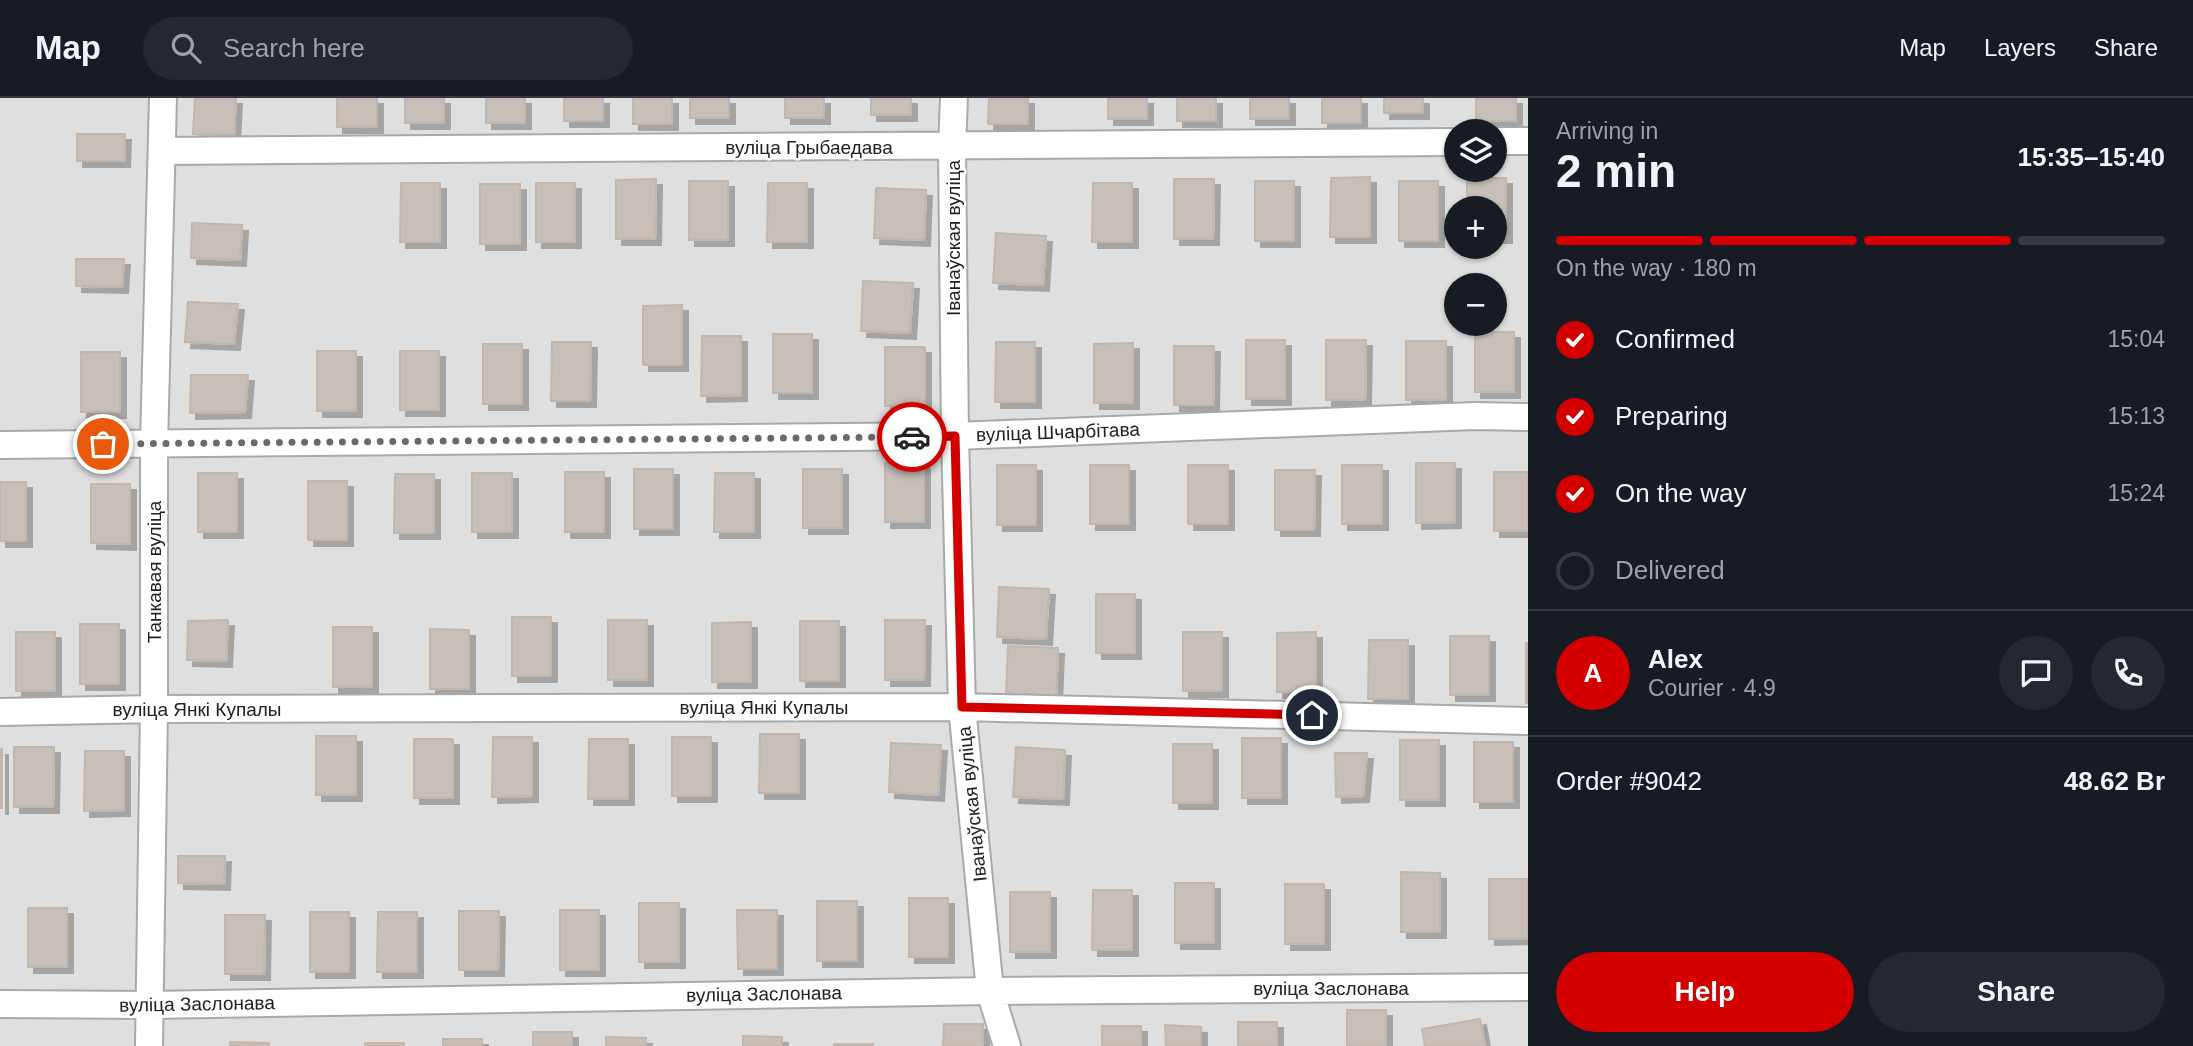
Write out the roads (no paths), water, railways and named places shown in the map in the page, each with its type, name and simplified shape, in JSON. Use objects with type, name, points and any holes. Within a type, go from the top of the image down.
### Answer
[{"type":"street","name":"Танкавая вуліца","points":[[149,1046],[154,709],[154,444],[163,98]]},
{"type":"street","name":"Іванаўская вуліца","points":[[954,98],[955,436],[962,707],[990,990],[1007,1046]]},
{"type":"street","points":[[1507,141],[1528,141]]},
{"type":"street","name":"вуліца Грыбаедава","points":[[162,150],[1444,142]]},
{"type":"street","name":"вуліца Шчарбітава","points":[[0,445],[955,436],[1475,416],[1528,417]]},
{"type":"street","name":"вуліца Янкі Купалы","points":[[0,712],[154,709],[962,707],[1528,721]]},
{"type":"street","name":"вуліца Заслонава","points":[[0,1004],[150,1005],[990,990],[1528,987]]}]
